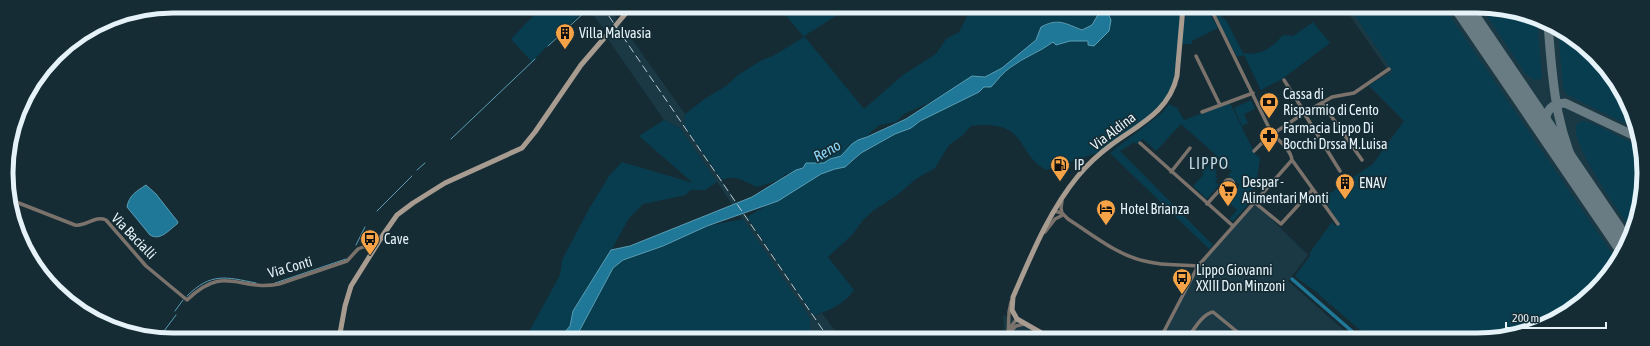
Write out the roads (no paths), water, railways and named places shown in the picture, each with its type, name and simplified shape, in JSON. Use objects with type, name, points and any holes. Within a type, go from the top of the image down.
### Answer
[{"type":"street","points":[[341,333],[348,294],[356,276],[397,215],[445,183],[522,148],[535,132],[581,65],[626,13]]},
{"type":"street","name":"Via Aldina","points":[[1009,333],[1009,312],[1013,297],[1054,211],[1063,197],[1089,163],[1112,144],[1153,115],[1166,102],[1173,91],[1177,76],[1182,13]]},
{"type":"street","name":"Via Aldina","points":[[1181,25],[1184,13]]},
{"type":"street","points":[[1213,13],[1272,134],[1287,150],[1292,160],[1338,224]]},
{"type":"street","points":[[1196,56],[1220,105]]},
{"type":"street","points":[[1254,151],[1272,134],[1304,113],[1332,97],[1354,93],[1389,69]]},
{"type":"street","points":[[1284,80],[1340,172]]},
{"type":"street","points":[[1202,112],[1252,93]]},
{"type":"street","points":[[1322,103],[1362,160]]},
{"type":"street","points":[[1140,143],[1233,226]]},
{"type":"street","points":[[1171,172],[1190,148]]},
{"type":"street","points":[[1163,333],[1198,266],[1292,160]]},
{"type":"street","points":[[1207,204],[1225,184]]},
{"type":"street","points":[[1254,202],[1281,224],[1313,189]]},
{"type":"street","points":[[1062,215],[1061,204],[1063,197]]},
{"type":"street","name":"Via Bacialli","points":[[16,202],[75,225],[82,225],[97,219],[103,219],[112,226],[146,266],[187,300]]},
{"type":"street","points":[[1054,211],[1118,251],[1137,260],[1157,264],[1198,266]]},
{"type":"street","points":[[1042,236],[1053,221],[1062,215]]},
{"type":"street","name":"Via Conti","points":[[187,300],[201,287],[209,283],[233,280],[254,285],[267,286],[279,284],[347,261],[358,249],[363,247],[374,249]]},
{"type":"street","points":[[1013,297],[1011,308],[1017,319],[1041,333]]},
{"type":"street","points":[[1192,333],[1210,312],[1213,312],[1239,333]]},
{"type":"street","name":"Via Aldina","points":[[1011,331],[1013,323],[1017,319]]},
{"type":"street","points":[[1011,331],[1014,327],[1024,324]]},
{"type":"waterway","points":[[548,46],[584,13]]},
{"type":"waterway","points":[[451,139],[535,59]]},
{"type":"waterway","points":[[417,170],[425,163]]},
{"type":"waterway","points":[[377,211],[412,176]]},
{"type":"waterway","points":[[356,245],[365,227]]},
{"type":"waterway","points":[[275,283],[346,259]]},
{"type":"waterway","points":[[187,296],[204,283],[219,278],[236,279],[256,283]]},
{"type":"waterway","points":[[1292,279],[1354,333]]},
{"type":"waterway","points":[[175,311],[183,300]]},
{"type":"waterway","points":[[163,333],[176,315]]},
{"type":"railway","points":[[607,13],[825,333]]},
{"type":"place","name":"Villa Malvasia","points":[[565,50]]},
{"type":"place","name":"Cassa di Risparmio di Cento","points":[[1269,119]]},
{"type":"place","name":"Farmacia Lippo Di Bocchi Drssa M.Luisa","points":[[1269,153]]},
{"type":"place","name":"IP","points":[[1060,182]]},
{"type":"place","name":"ENAV","points":[[1345,200]]},
{"type":"place","name":"Despar - Alimentari Monti","points":[[1228,207]]},
{"type":"place","name":"Hotel Brianza","points":[[1106,226]]},
{"type":"place","name":"Cave","points":[[370,256]]},
{"type":"place","name":"Lippo Giovanni XXIII Don Minzoni","points":[[1182,295]]},
{"type":"district","name":"LIPPO","points":[[1209,163]]},
{"type":"water label","name":"Reno","points":[[827,151]]}]
